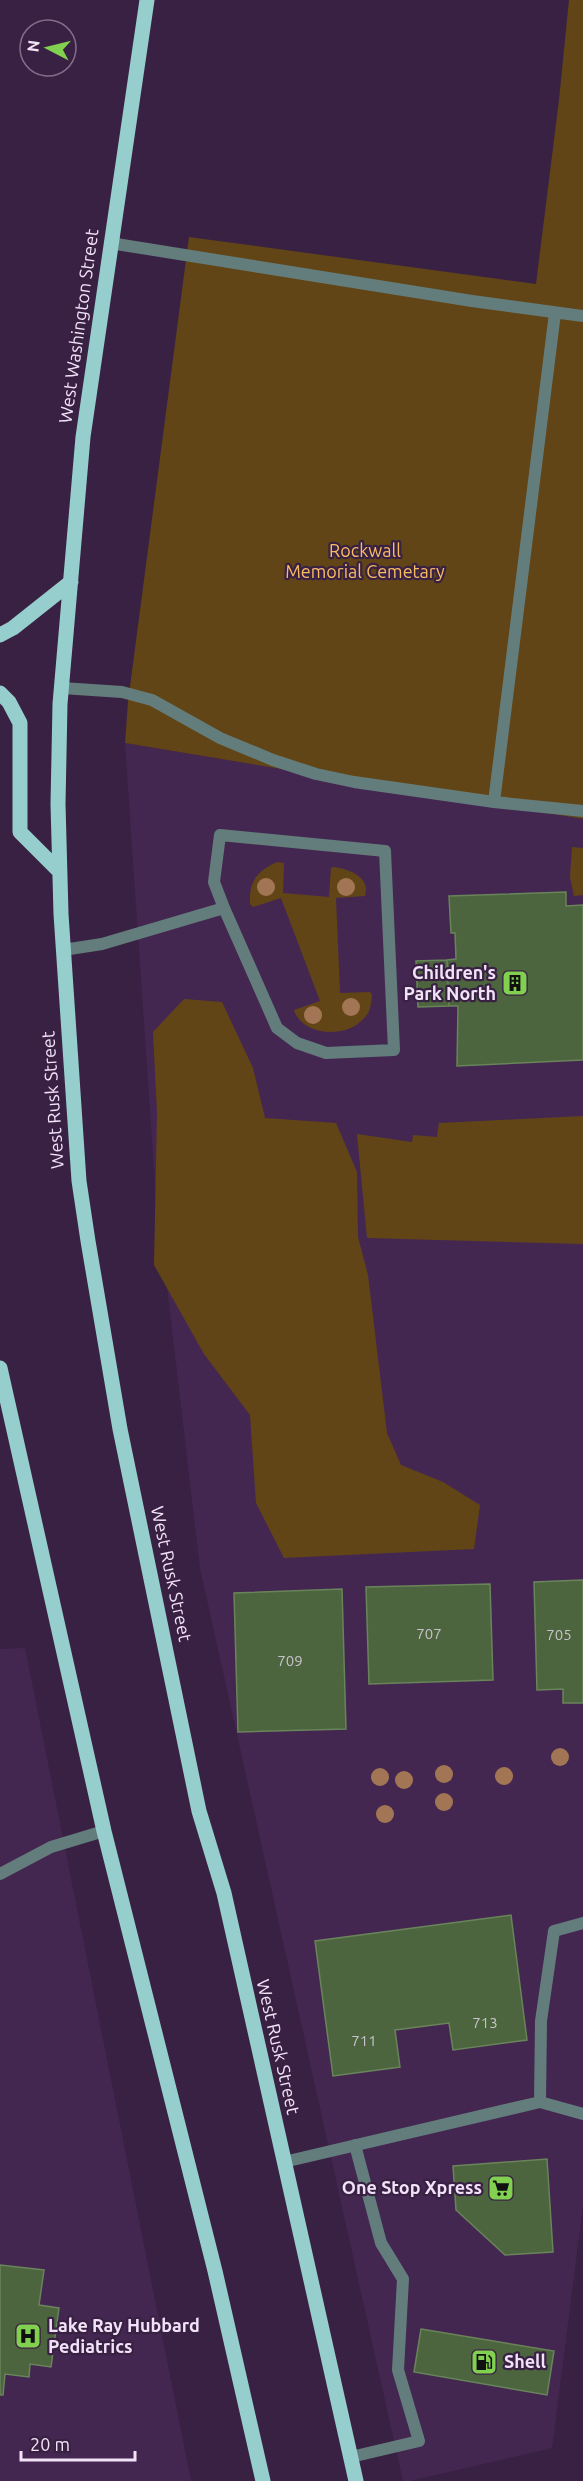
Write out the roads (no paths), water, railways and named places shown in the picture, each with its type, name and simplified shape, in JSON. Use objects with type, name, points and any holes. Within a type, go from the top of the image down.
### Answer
[{"type":"main road","name":"West Washington Street","points":[[64,658],[86,411],[147,0]]},
{"type":"main road","points":[[0,635],[13,628],[71,582]]},
{"type":"main road","name":"West Rusk Street","points":[[64,658],[58,749],[60,872],[63,951],[79,1181],[120,1429],[199,1811],[224,1893],[356,2481]]},
{"type":"main road","points":[[0,693],[9,702],[20,723],[20,832],[60,872]]},
{"type":"main road","points":[[0,1368],[104,1831],[212,2260],[263,2481]]},
{"type":"lane","points":[[110,243],[583,316]]},
{"type":"lane","points":[[494,802],[555,313]]},
{"type":"lane","points":[[62,688],[122,692],[152,700],[220,738],[316,774],[354,782],[494,802],[583,811]]},
{"type":"lane","points":[[220,835],[385,851],[394,1050],[326,1053],[297,1043],[278,1028],[224,908],[214,882],[220,835]]},
{"type":"lane","points":[[63,951],[102,944],[224,908]]},
{"type":"lane","points":[[0,1874],[51,1846],[104,1831]]},
{"type":"lane","points":[[540,2102],[541,2021],[554,1931],[583,1923]]},
{"type":"lane","points":[[284,2162],[540,2102],[583,2114]]},
{"type":"lane","points":[[351,2457],[419,2441],[399,2370],[403,2279],[381,2243],[355,2145]]},
{"type":"place","name":"Children's Park North","points":[[515,983]]},
{"type":"place","name":"One Stop Xpress","points":[[501,2188]]},
{"type":"place","name":"Lake Ray Hubbard Pediatrics","points":[[28,2336]]},
{"type":"place","name":"Shell","points":[[484,2362]]},
{"type":"park label","name":"Rockwall Memorial Cemetary","points":[[365,561]]}]
